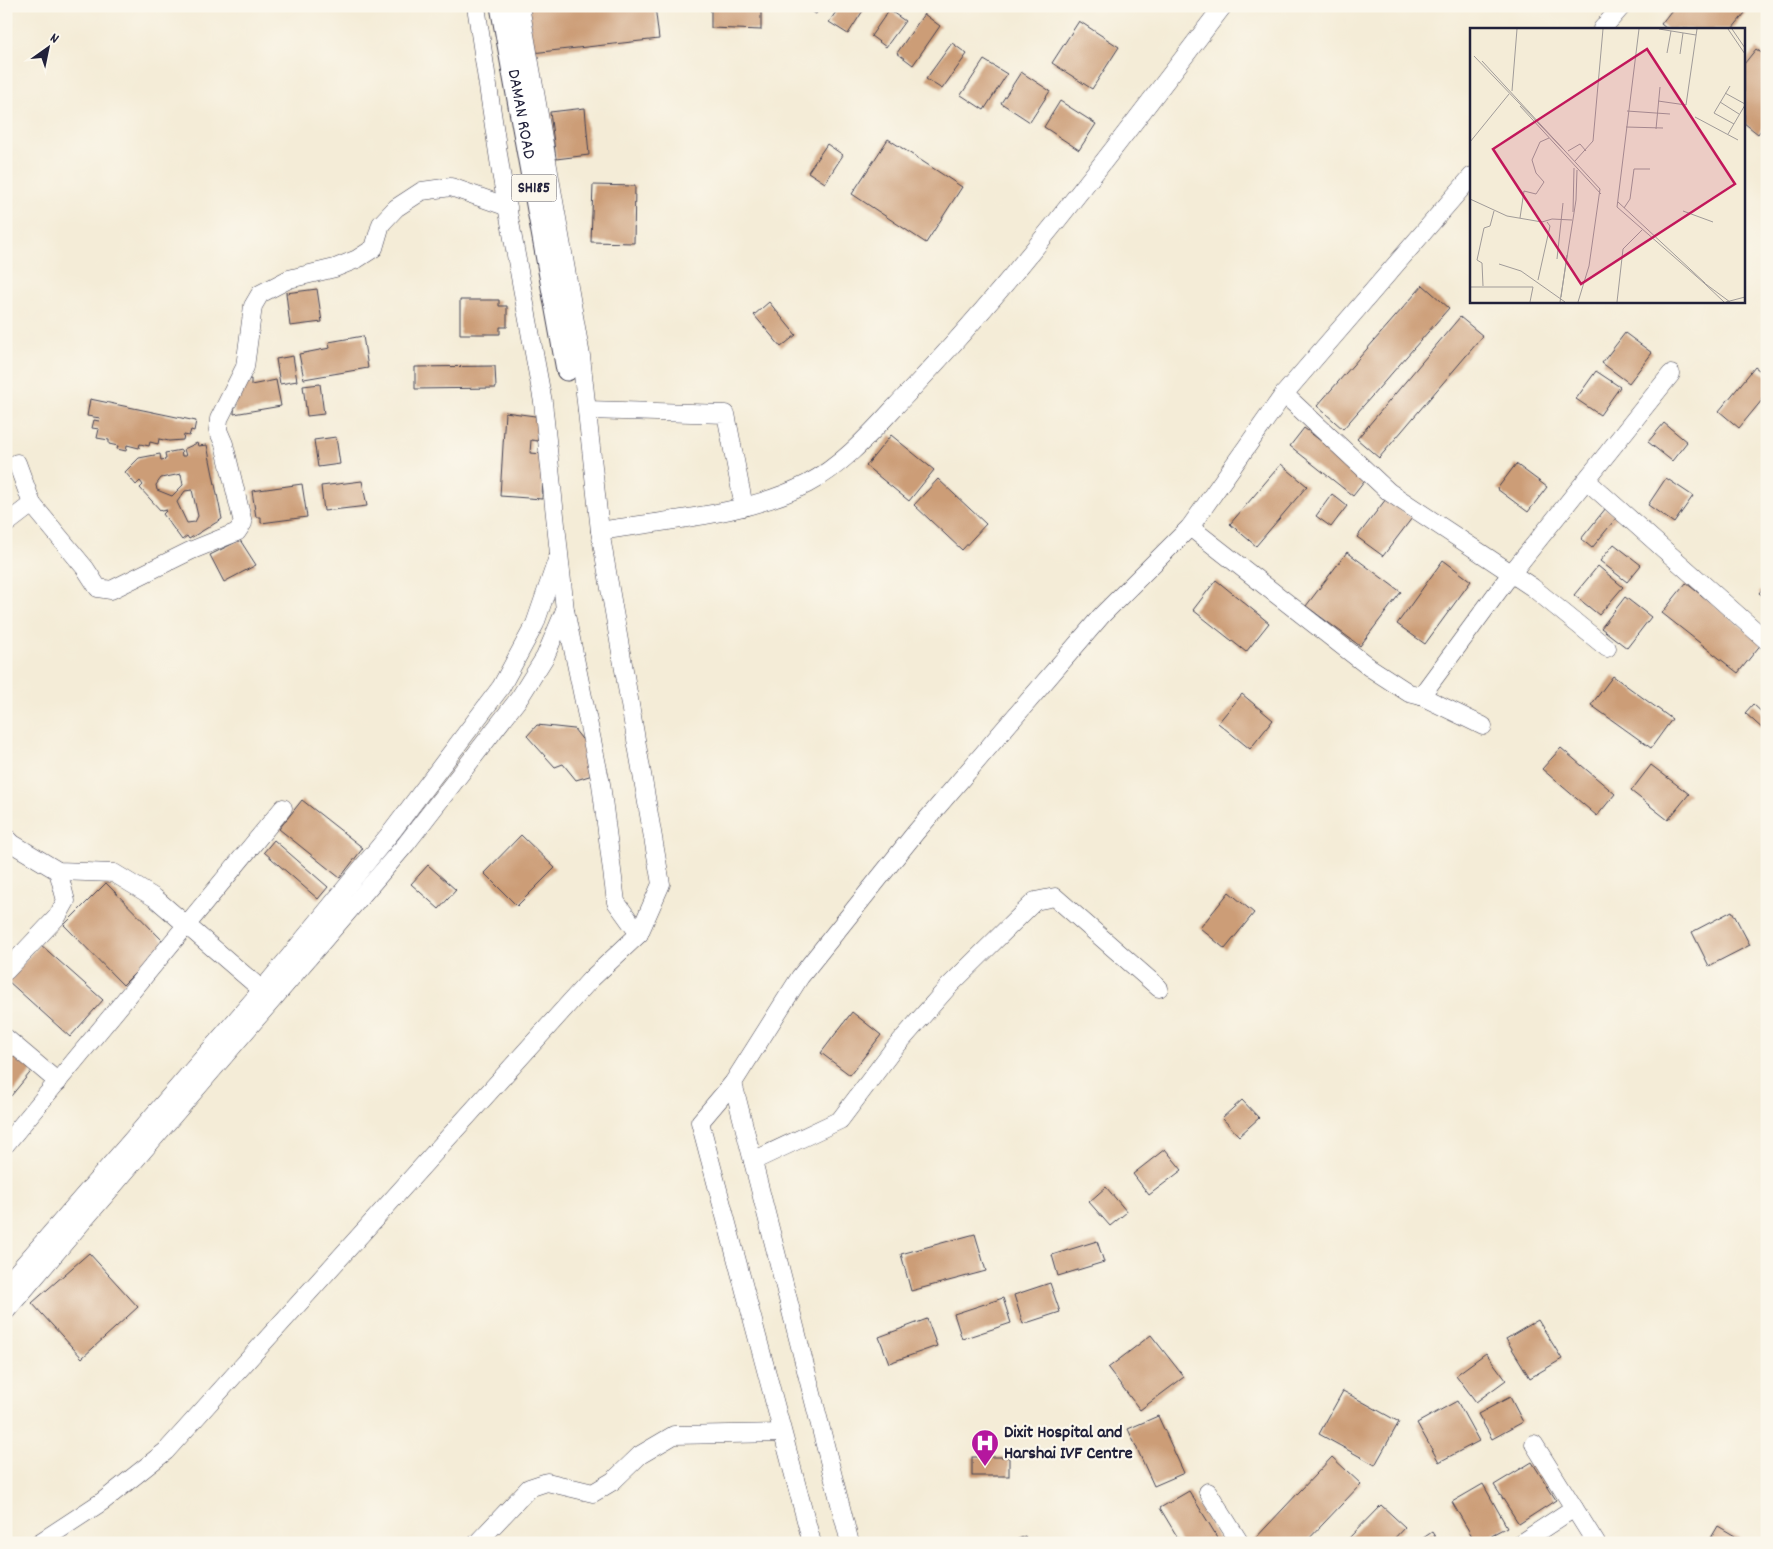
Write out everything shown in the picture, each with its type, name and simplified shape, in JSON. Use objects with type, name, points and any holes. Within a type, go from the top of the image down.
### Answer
[{"type":"main road","name":"DAMAN ROAD","points":[[501,6],[567,370]]},
{"type":"street","points":[[476,6],[508,207],[543,402],[565,610],[601,784],[616,902],[639,934]]},
{"type":"street","points":[[39,1543],[103,1501],[166,1451],[590,980],[639,934],[661,884],[600,531],[581,356],[520,6]]},
{"type":"street","points":[[600,531],[744,507],[788,493],[833,468],[847,456],[987,307],[1107,157],[1223,6]]},
{"type":"street","points":[[1603,28],[1622,6]]},
{"type":"street","points":[[812,1543],[700,1122],[733,1083],[800,977],[916,832],[1102,615],[1190,527],[1284,394],[1470,178]]},
{"type":"street","points":[[17,463],[32,504],[85,568],[98,588],[111,590],[190,551],[238,532],[243,523],[224,444],[218,430],[219,419],[245,367],[253,306],[260,294],[289,279],[335,268],[357,259],[374,248],[381,224],[396,208],[422,191],[451,186],[508,207]]},
{"type":"street","points":[[1421,696],[1510,575],[1671,374]]},
{"type":"street","points":[[1284,394],[1389,492],[1510,575],[1532,587],[1608,648]]},
{"type":"street","points":[[587,410],[726,414],[744,507]]},
{"type":"street","points":[[1586,480],[1767,641]]},
{"type":"street","points":[[6,524],[32,504]]},
{"type":"street","points":[[1190,527],[1369,667],[1409,693],[1421,696],[1483,726]]},
{"type":"street","points":[[6,1311],[111,1177],[393,830],[501,687],[535,624],[558,557]]},
{"type":"street","points":[[6,1285],[111,1177],[412,836],[520,698],[545,657],[565,610]]},
{"type":"street","points":[[6,1144],[283,808]]},
{"type":"street","points":[[6,837],[13,844],[58,871],[114,873],[155,898],[262,990]]},
{"type":"street","points":[[6,971],[57,917],[66,901],[58,871]]},
{"type":"street","points":[[752,1161],[840,1120],[892,1051],[948,986],[1035,901],[1055,897],[1159,988]]},
{"type":"street","points":[[6,1038],[58,1082]]},
{"type":"street","points":[[733,1083],[850,1543]]},
{"type":"street","points":[[477,1543],[529,1488],[547,1482],[593,1493],[613,1481],[640,1455],[674,1435],[782,1433]]},
{"type":"street","points":[[1534,1444],[1596,1543]]},
{"type":"street","points":[[1208,1492],[1240,1543]]},
{"type":"street","points":[[1521,1543],[1574,1508]]},
{"type":"building","points":[[542,6],[655,6],[659,39],[532,53],[526,8]]},
{"type":"building","points":[[711,6],[761,6],[761,30],[711,28]]},
{"type":"building","points":[[803,6],[821,6],[816,14]]},
{"type":"building","points":[[840,6],[866,6],[848,34],[829,22]]},
{"type":"building","points":[[1675,6],[1737,6],[1745,13],[1733,28],[1666,28],[1661,24]]},
{"type":"building","points":[[889,10],[905,21],[886,47],[871,36]]},
{"type":"building","points":[[924,14],[940,26],[913,65],[897,53]]},
{"type":"building","points":[[1079,21],[1119,47],[1092,89],[1052,63]]},
{"type":"building","points":[[952,43],[967,54],[942,89],[926,79]]},
{"type":"building","points":[[1756,49],[1767,57],[1767,122],[1758,134],[1746,125],[1746,62]]},
{"type":"building","points":[[984,60],[1007,74],[984,110],[961,95]]},
{"type":"building","points":[[1021,72],[1050,91],[1030,122],[1001,103]]},
{"type":"building","points":[[1060,101],[1096,124],[1079,150],[1044,127]]},
{"type":"building","points":[[585,108],[589,155],[556,159],[550,112]]},
{"type":"building","points":[[888,139],[962,187],[926,243],[852,194]]},
{"type":"building","points":[[827,144],[843,155],[825,183],[808,172]]},
{"type":"building","points":[[593,185],[635,186],[634,243],[591,242]]},
{"type":"building","points":[[1423,285],[1449,308],[1343,429],[1317,406]]},
{"type":"building","points":[[317,289],[322,322],[290,326],[286,293]]},
{"type":"building","points":[[460,300],[499,300],[499,306],[507,306],[507,327],[500,327],[500,334],[460,334]]},
{"type":"building","points":[[769,302],[796,335],[781,347],[754,315]]},
{"type":"building","points":[[1460,317],[1483,336],[1379,458],[1357,439]]},
{"type":"building","points":[[1625,333],[1652,353],[1629,383],[1602,363]]},
{"type":"building","points":[[363,336],[368,368],[304,379],[299,354],[330,348],[329,342]]},
{"type":"building","points":[[293,356],[297,381],[280,384],[276,359]]},
{"type":"building","points":[[495,366],[496,388],[415,389],[415,367]]},
{"type":"building","points":[[1755,367],[1767,376],[1767,394],[1739,428],[1719,411]]},
{"type":"building","points":[[1596,371],[1620,387],[1600,415],[1576,399]]},
{"type":"building","points":[[251,379],[251,385],[276,380],[281,406],[234,414],[235,398],[240,398],[239,386],[243,380]]},
{"type":"building","points":[[320,384],[324,414],[307,416],[303,386]]},
{"type":"building","points":[[90,399],[196,421],[194,431],[191,430],[189,436],[184,435],[183,440],[169,441],[159,439],[158,444],[150,442],[149,446],[140,444],[139,448],[127,445],[126,451],[117,449],[118,446],[109,444],[109,440],[97,438],[99,429],[92,428],[94,420],[99,421],[100,418],[87,416]]},
{"type":"building","points":[[505,412],[535,416],[539,429],[538,441],[531,440],[530,453],[544,454],[542,499],[500,496]]},
{"type":"building","points":[[1664,423],[1687,442],[1672,461],[1648,442]]},
{"type":"building","points":[[1304,428],[1368,477],[1353,496],[1290,446]]},
{"type":"building","points":[[891,435],[934,470],[909,501],[866,466]]},
{"type":"building","points":[[336,437],[340,464],[318,467],[314,440]]},
{"type":"building","points":[[197,443],[198,446],[207,445],[222,519],[189,539],[187,536],[182,540],[163,514],[167,510],[161,511],[140,488],[143,485],[140,481],[136,485],[125,472],[139,458],[160,454],[161,460],[166,459],[165,453],[181,450],[182,456],[186,456],[184,449]],"holes":[[[181,474],[183,485],[172,496],[157,490],[156,485],[161,478]],[[192,490],[198,516],[195,522],[187,523],[177,502],[185,491]]]},
{"type":"building","points":[[1281,464],[1307,486],[1256,546],[1230,524]]},
{"type":"building","points":[[1516,464],[1547,487],[1528,512],[1497,489]]},
{"type":"building","points":[[1666,478],[1693,496],[1674,523],[1648,505]]},
{"type":"building","points":[[938,479],[986,524],[962,550],[914,505]]},
{"type":"building","points":[[362,481],[367,506],[324,511],[321,486]]},
{"type":"building","points":[[302,484],[307,517],[261,523],[261,517],[256,517],[252,491]]},
{"type":"building","points":[[1332,494],[1347,506],[1331,527],[1316,516]]},
{"type":"building","points":[[1386,499],[1412,518],[1383,556],[1357,537]]},
{"type":"building","points":[[1606,508],[1617,517],[1592,548],[1581,539]]},
{"type":"building","points":[[240,540],[256,565],[224,582],[210,555]]},
{"type":"building","points":[[1614,544],[1641,565],[1627,582],[1600,561]]},
{"type":"building","points":[[1347,552],[1401,592],[1360,646],[1306,606]]},
{"type":"building","points":[[1443,560],[1471,581],[1425,644],[1397,624]]},
{"type":"building","points":[[1598,566],[1623,587],[1599,615],[1574,595]]},
{"type":"building","points":[[1216,580],[1269,623],[1246,652],[1193,610]]},
{"type":"building","points":[[1686,583],[1762,643],[1738,673],[1662,613]]},
{"type":"building","points":[[1767,583],[1767,599],[1759,593]]},
{"type":"building","points":[[1625,597],[1651,617],[1627,648],[1601,628]]},
{"type":"building","points":[[1613,676],[1672,719],[1651,748],[1591,705]]},
{"type":"building","points":[[1242,694],[1273,720],[1250,749],[1218,723]]},
{"type":"building","points":[[1753,704],[1767,717],[1765,731],[1745,713]]},
{"type":"building","points":[[537,725],[574,729],[585,743],[596,774],[576,780],[563,764],[555,767],[527,736]]},
{"type":"building","points":[[1561,748],[1615,794],[1597,816],[1542,769]]},
{"type":"building","points":[[1651,765],[1689,794],[1668,820],[1631,791]]},
{"type":"building","points":[[302,800],[363,848],[340,878],[279,829]]},
{"type":"building","points":[[521,835],[555,868],[517,906],[484,873]]},
{"type":"building","points":[[274,840],[328,887],[318,899],[264,852]]},
{"type":"building","points":[[428,865],[456,890],[439,909],[411,884]]},
{"type":"building","points":[[106,883],[165,943],[123,985],[64,925]]},
{"type":"building","points":[[1229,892],[1254,913],[1225,949],[1200,928]]},
{"type":"building","points":[[1732,911],[1750,945],[1709,966],[1692,932]]},
{"type":"building","points":[[40,944],[103,1000],[70,1037],[8,981]]},
{"type":"building","points":[[852,1012],[881,1035],[850,1075],[821,1053]]},
{"type":"building","points":[[6,1045],[34,1068],[11,1096],[6,1092]]},
{"type":"building","points":[[1242,1100],[1259,1118],[1239,1136],[1222,1118]]},
{"type":"building","points":[[1165,1149],[1182,1170],[1149,1195],[1133,1174]]},
{"type":"building","points":[[1106,1187],[1127,1212],[1110,1226],[1089,1202]]},
{"type":"building","points":[[975,1234],[986,1271],[911,1291],[901,1254]]},
{"type":"building","points":[[1097,1241],[1104,1262],[1058,1276],[1052,1255]]},
{"type":"building","points":[[89,1253],[138,1307],[82,1358],[32,1303]]},
{"type":"building","points":[[1050,1283],[1060,1312],[1023,1324],[1014,1295]]},
{"type":"building","points":[[1003,1298],[1011,1323],[962,1339],[954,1314]]},
{"type":"building","points":[[927,1319],[937,1346],[889,1363],[879,1337]]},
{"type":"building","points":[[1538,1320],[1562,1359],[1530,1378],[1506,1339]]},
{"type":"building","points":[[1151,1335],[1184,1377],[1140,1410],[1108,1368]]},
{"type":"building","points":[[1486,1353],[1506,1380],[1476,1402],[1456,1375]]},
{"type":"building","points":[[1343,1391],[1399,1422],[1375,1465],[1319,1434]]},
{"type":"building","points":[[1510,1397],[1523,1422],[1492,1439],[1478,1414]]},
{"type":"building","points":[[1457,1401],[1479,1441],[1439,1462],[1417,1423]]},
{"type":"building","points":[[1158,1416],[1184,1473],[1154,1486],[1128,1429]]},
{"type":"building","points":[[972,1457],[1009,1457],[1009,1476],[972,1476]]},
{"type":"building","points":[[1332,1457],[1361,1484],[1305,1543],[1251,1543]]},
{"type":"building","points":[[1532,1462],[1556,1500],[1519,1524],[1494,1485]]},
{"type":"building","points":[[1483,1484],[1507,1527],[1476,1543],[1452,1502]]},
{"type":"building","points":[[1189,1491],[1221,1543],[1181,1543],[1160,1508]]},
{"type":"building","points":[[1381,1505],[1405,1527],[1390,1543],[1352,1543],[1348,1539]]},
{"type":"building","points":[[1718,1526],[1747,1543],[1708,1543]]},
{"type":"building","points":[[1432,1532],[1439,1543],[1416,1543]]},
{"type":"building","points":[[1025,1536],[1028,1543],[1009,1543],[1016,1540]]},
{"type":"place","name":"Dixit Hospital and Harshai IVF Centre","points":[[985,1467]]}]
